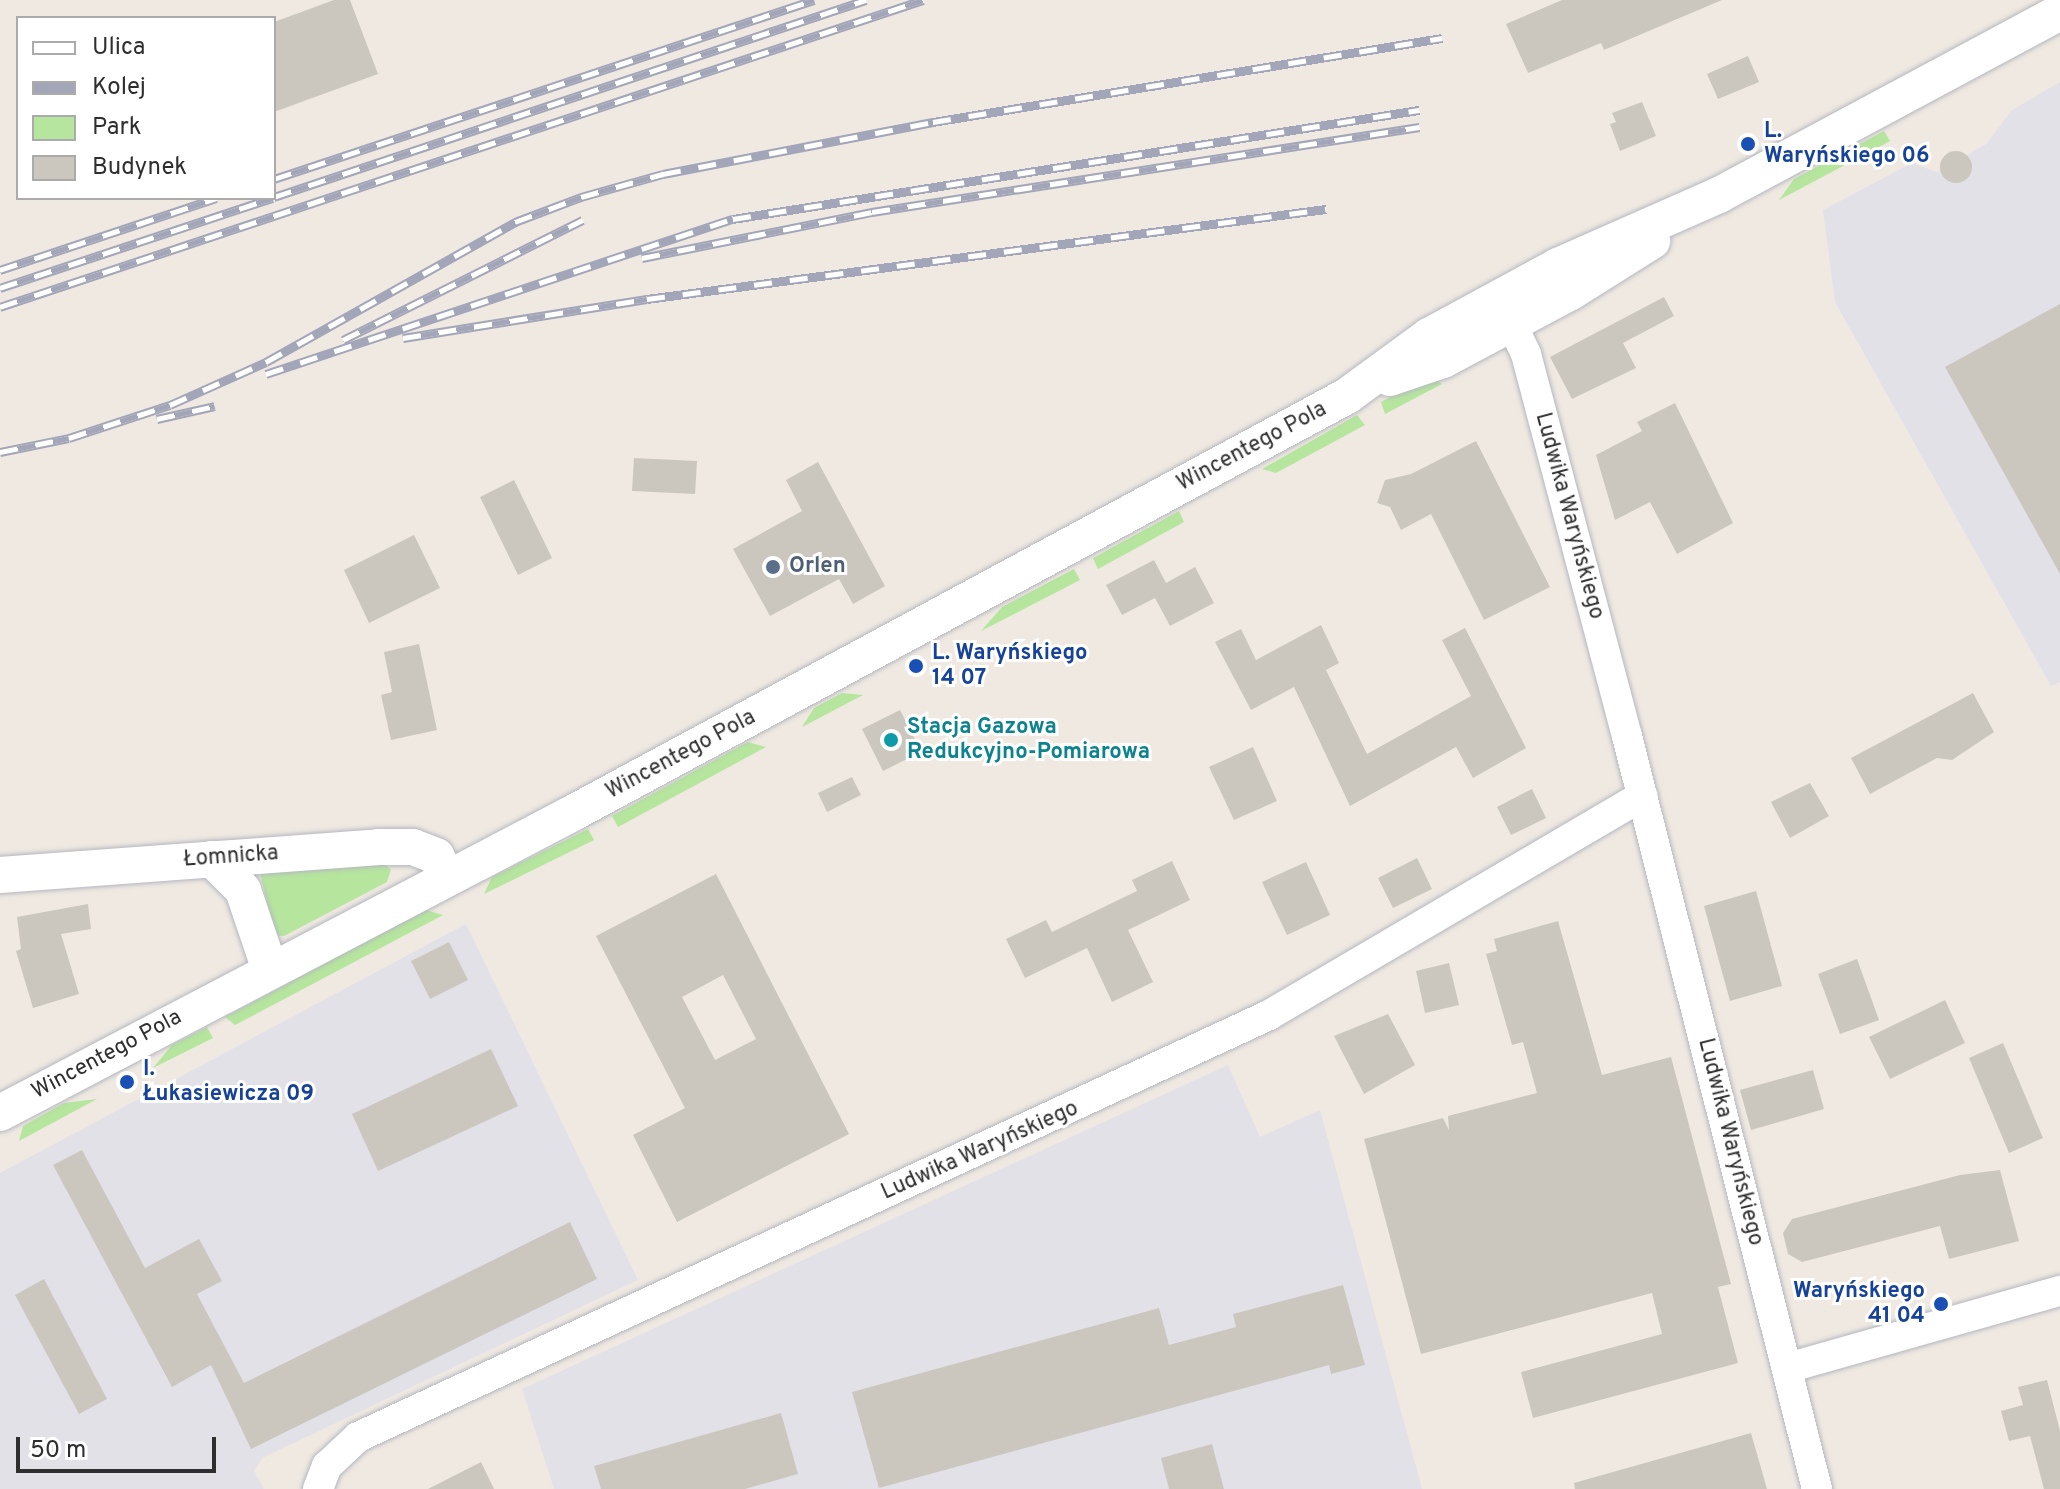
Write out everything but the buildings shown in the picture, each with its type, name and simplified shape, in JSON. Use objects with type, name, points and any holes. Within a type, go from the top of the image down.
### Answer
[{"type":"street","name":"Wincentego Pola","points":[[0,1113],[448,878],[1359,389],[1429,336],[1522,286],[1615,238],[1719,195],[2060,12]]},
{"type":"street","name":"Wincentego Pola","points":[[1359,389],[1443,360],[1609,270],[1719,195]]},
{"type":"street","points":[[1511,323],[1514,298],[1522,286]]},
{"type":"street","name":"Ludwika Waryńskiego","points":[[1511,323],[1526,354],[1642,796],[1817,1489]]},
{"type":"street","name":"Ludwika Waryńskiego","points":[[318,1489],[327,1466],[358,1437],[1269,1015],[1642,796]]},
{"type":"street","name":"Łomnicka","points":[[0,875],[413,847],[436,856],[448,878]]},
{"type":"street","points":[[212,859],[243,890],[270,970]]},
{"type":"street","points":[[1787,1368],[2060,1291]]},
{"type":"shaded area","points":[[2060,82],[2060,682],[2051,686],[1835,302],[1823,210],[1912,163],[1939,173],[1940,162],[1949,151],[1967,155],[1986,144],[2012,110]]},
{"type":"shaded area","points":[[466,924],[638,1280],[262,1458],[254,1471],[264,1489],[0,1489],[0,1173]]},
{"type":"shaded area","points":[[1228,1065],[1260,1137],[1320,1110],[1422,1489],[554,1489],[522,1389]]},
{"type":"green space","points":[[1884,131],[1890,141],[1779,200],[1794,179]]},
{"type":"green space","points":[[1430,376],[1442,384],[1385,414],[1381,402]]},
{"type":"green space","points":[[1357,415],[1365,425],[1276,473],[1262,469]]},
{"type":"green space","points":[[1179,511],[1184,522],[1098,569],[1093,558]]},
{"type":"green space","points":[[1074,569],[1080,580],[981,631],[1002,607]]},
{"type":"green space","points":[[842,693],[863,695],[802,727],[814,708]]},
{"type":"green space","points":[[748,742],[766,747],[618,827],[612,816]]},
{"type":"green space","points":[[588,829],[594,840],[484,894],[492,877]]},
{"type":"green space","points":[[380,862],[391,869],[387,882],[284,936],[275,935],[260,873]]},
{"type":"green space","points":[[426,910],[443,915],[235,1025],[225,1017]]},
{"type":"green space","points":[[207,1027],[213,1038],[153,1068],[172,1045]]},
{"type":"green space","points":[[97,1099],[19,1141],[23,1126],[64,1103]]},
{"type":"railway","points":[[276,178],[814,0]]},
{"type":"railway","points":[[276,196],[866,0]]},
{"type":"railway","points":[[0,307],[923,0]]},
{"type":"railway","points":[[0,452],[69,438],[170,405],[266,362],[515,222],[581,197],[663,174],[933,122],[1442,38]]},
{"type":"railway","points":[[266,374],[733,219],[1419,110]]},
{"type":"railway","points":[[642,258],[872,212],[1419,127]]},
{"type":"railway","points":[[0,270],[210,200]]},
{"type":"railway","points":[[0,288],[266,200]]},
{"type":"railway","points":[[403,338],[647,299],[1326,209]]},
{"type":"railway","points":[[343,340],[583,220]]},
{"type":"railway","points":[[157,419],[215,406]]},
{"type":"place","name":"L. Waryńskiego 06","points":[[1748,144]]},
{"type":"place","name":"Orlen","points":[[773,567]]},
{"type":"place","name":"L. Waryńskiego 14 07","points":[[916,666]]},
{"type":"place","name":"Stacja Gazowa Redukcyjno-Pomiarowa","points":[[891,740]]},
{"type":"place","name":"I. Łukasiewicza 09","points":[[127,1082]]},
{"type":"place","name":"Waryńskiego 41 04","points":[[1941,1304]]}]
